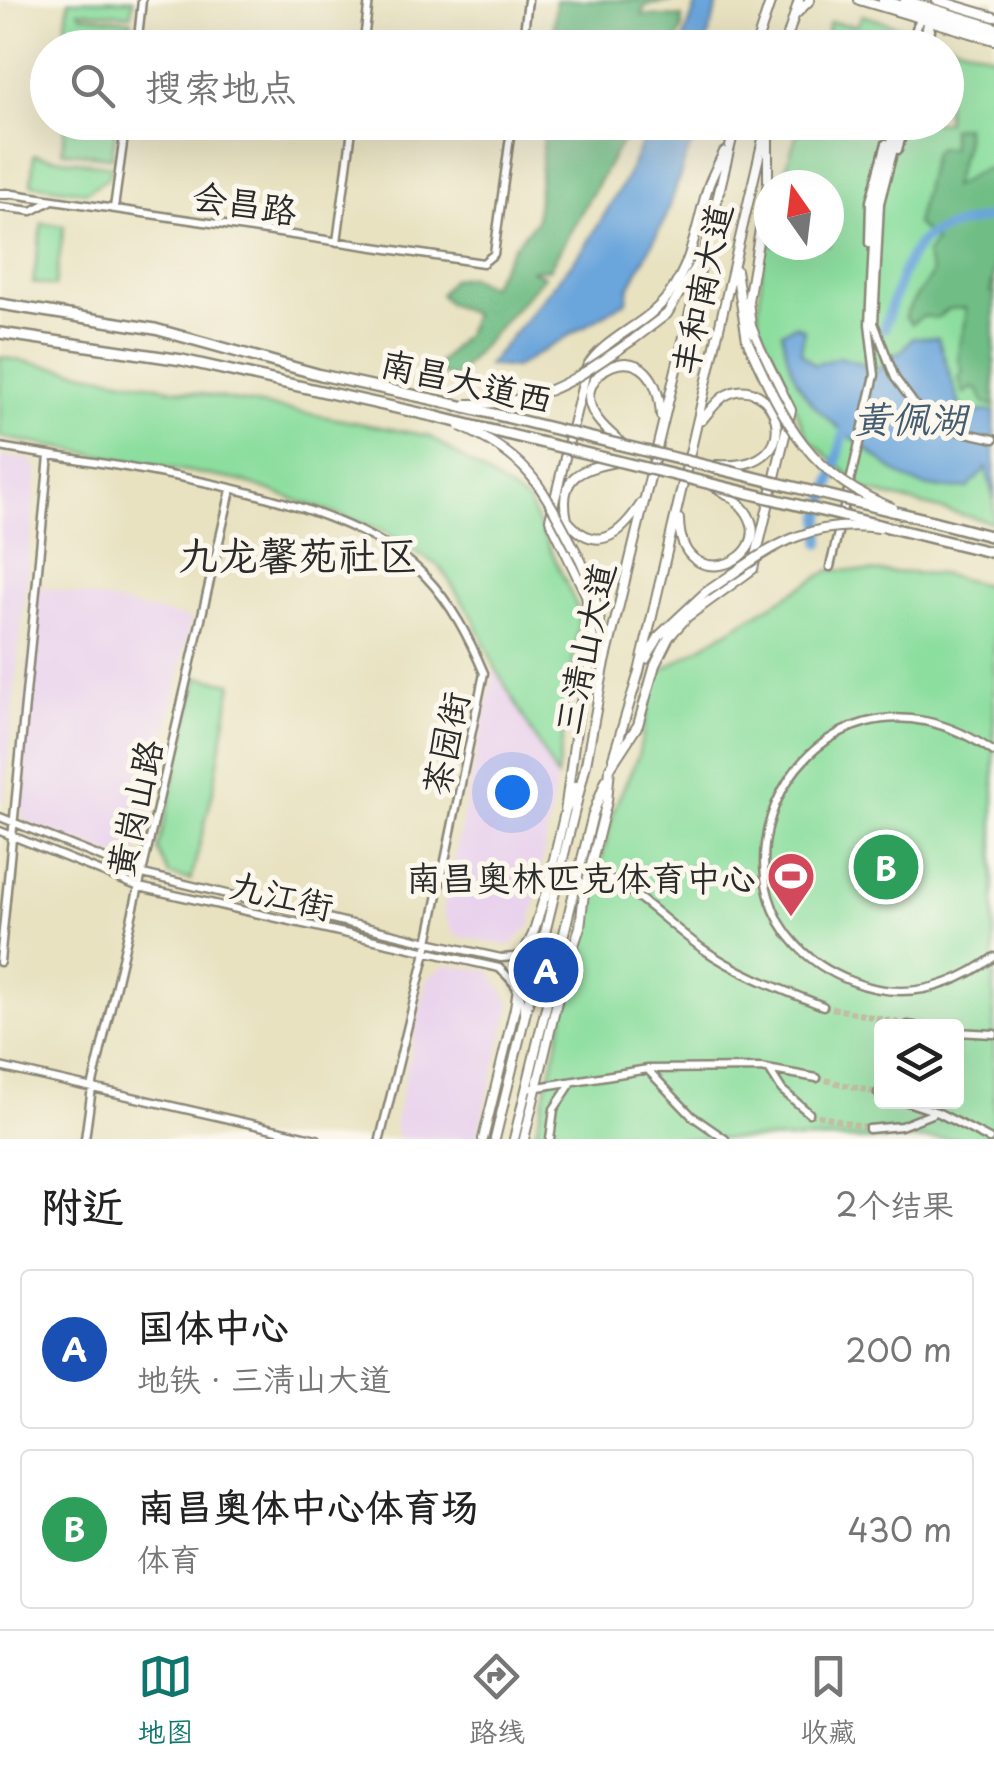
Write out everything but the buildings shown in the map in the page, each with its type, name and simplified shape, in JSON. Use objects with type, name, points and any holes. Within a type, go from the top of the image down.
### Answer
[{"type":"highway","name":"南昌大道西","points":[[0,304],[156,328],[321,375],[622,444],[994,537]]},
{"type":"highway","name":"南昌大道西","points":[[0,332],[182,360],[442,418],[994,553]]},
{"type":"main road","points":[[760,30],[768,0]]},
{"type":"main road","points":[[788,30],[798,0]]},
{"type":"main road","points":[[791,20],[810,0]]},
{"type":"main road","points":[[859,0],[994,34]]},
{"type":"main road","points":[[883,0],[940,14]]},
{"type":"main road","points":[[904,0],[994,34]]},
{"type":"main road","points":[[937,0],[994,17]]},
{"type":"main road","points":[[482,1139],[523,954],[545,895],[565,812],[578,715],[594,646],[586,595],[550,518],[573,424],[592,359],[649,318],[683,273],[694,248],[709,184],[730,140]]},
{"type":"main road","name":"丰和南大道","points":[[653,460],[731,140]]},
{"type":"main road","name":"丰和南大道","points":[[688,468],[764,140]]},
{"type":"main road","points":[[524,1139],[561,986],[577,940],[610,768],[638,725],[654,665],[669,637],[686,617],[753,569],[792,410],[751,326],[748,301],[768,182],[768,140]]},
{"type":"main road","points":[[452,404],[534,399],[563,386],[634,340],[678,300],[710,227]]},
{"type":"main road","points":[[735,260],[746,340],[802,445],[818,464],[853,490],[921,518]]},
{"type":"main road","points":[[622,444],[596,418],[588,398],[597,376],[614,365],[633,364],[649,373],[658,389],[662,426]]},
{"type":"main road","points":[[699,424],[725,396],[744,391],[767,401],[778,428],[772,448],[762,458],[732,466],[704,464]]},
{"type":"main road","points":[[442,418],[486,437],[523,463],[548,500],[594,589],[601,618],[604,667]]},
{"type":"main road","name":"三清山大道","points":[[495,1139],[586,764],[604,667],[653,460]]},
{"type":"main road","points":[[619,461],[582,470],[572,478],[564,496],[568,520],[574,528],[596,539],[619,533],[644,500]]},
{"type":"main road","name":"三清山大道","points":[[514,1139],[592,814],[639,672],[688,468]]},
{"type":"main road","points":[[679,505],[679,530],[686,550],[698,561],[728,565],[747,552],[752,524],[742,504],[705,482]]},
{"type":"main road","points":[[639,672],[660,634],[706,592],[779,544],[812,530],[838,525],[912,533]]},
{"type":"main road","points":[[565,812],[586,764]]},
{"type":"main road","points":[[545,895],[546,930]]},
{"type":"street","points":[[139,30],[142,0]]},
{"type":"street","points":[[365,30],[369,0]]},
{"type":"street","points":[[524,30],[528,0]]},
{"type":"street","points":[[922,30],[925,19]]},
{"type":"street","points":[[114,208],[123,140]]},
{"type":"street","points":[[337,242],[351,140]]},
{"type":"street","name":"会昌路","points":[[3,193],[483,264],[494,254],[510,140]]},
{"type":"street","points":[[830,567],[875,375],[872,326],[880,202],[894,140]]},
{"type":"street","points":[[0,206],[32,211],[54,200]]},
{"type":"street","points":[[872,326],[901,388],[940,427]]},
{"type":"street","points":[[868,410],[994,439]]},
{"type":"street","name":"茶园街","points":[[0,448],[128,467],[330,517],[368,534],[424,575],[449,606],[476,655],[484,673],[426,952],[380,1139]]},
{"type":"street","points":[[0,962],[50,456]]},
{"type":"street","name":"黄岗山路","points":[[85,1139],[92,1088],[231,490]]},
{"type":"street","points":[[994,752],[965,732],[932,720],[896,718],[861,724],[829,738],[802,760],[781,789],[768,822],[764,856],[768,891],[782,924],[803,952],[831,974],[871,989],[914,992],[943,986],[994,957]]},
{"type":"street","name":"九江街","points":[[0,818],[143,874],[501,958],[523,954]]},
{"type":"street","name":"九江街","points":[[0,831],[140,887],[498,968],[518,989]]},
{"type":"street","points":[[580,866],[620,882],[708,952],[823,1006]]},
{"type":"street","points":[[523,954],[546,930]]},
{"type":"street","points":[[518,989],[524,1003],[523,1022]]},
{"type":"street","points":[[964,1032],[994,1034]]},
{"type":"street","points":[[494,1092],[513,1062]]},
{"type":"street","points":[[0,1067],[317,1139]]},
{"type":"street","points":[[526,1090],[648,1069],[719,1067],[818,1078]]},
{"type":"street","points":[[648,1069],[692,1116],[724,1139]]},
{"type":"street","points":[[770,1070],[782,1090],[809,1113]]},
{"type":"street","points":[[550,1139],[554,1110],[572,1081]]},
{"type":"street","points":[[657,1098],[665,1090]]},
{"type":"street","points":[[928,1109],[989,1139]]},
{"type":"street","points":[[868,1129],[900,1126],[937,1112]]},
{"type":"street","points":[[684,1123],[692,1116]]},
{"type":"street","points":[[273,1139],[276,1129]]},
{"type":"shaded area","points":[[0,456],[31,460],[37,471],[4,798],[0,803]]},
{"type":"shaded area","points":[[35,585],[191,619],[142,847],[123,859],[25,821],[17,798]]},
{"type":"shaded area","points":[[495,667],[557,777],[531,925],[510,946],[455,935],[443,911]]},
{"type":"shaded area","points":[[446,965],[490,971],[511,1004],[476,1139],[399,1139],[394,1126],[427,979]]},
{"type":"green space","points":[[69,0],[133,0],[131,15],[79,11],[82,15],[132,21],[131,30],[65,30]]},
{"type":"green space","points":[[556,0],[679,0],[645,6],[642,15],[682,17],[682,30],[553,30]]},
{"type":"green space","points":[[862,15],[910,30],[828,30],[830,22],[857,26]]},
{"type":"green space","points":[[964,47],[994,56],[994,523],[865,490],[809,439],[757,328],[763,260],[844,260],[844,170],[786,170],[795,140],[964,140]]},
{"type":"green space","points":[[964,126],[965,144],[952,187],[977,172],[994,169],[994,276],[990,292],[994,294],[994,406],[984,403],[979,391],[972,388],[964,394],[959,378],[963,371],[959,347],[965,308],[948,309],[937,318],[923,316],[911,324],[905,317],[932,273],[926,255],[935,241],[916,224],[933,152],[951,148],[951,140],[964,140]]},
{"type":"green space","points":[[64,140],[114,140],[112,157],[62,151]]},
{"type":"green space","points":[[543,140],[622,140],[549,269],[530,270],[544,276],[453,379],[434,369],[466,333],[473,314],[448,303],[440,294],[452,279],[468,277],[490,286],[513,247],[536,221]]},
{"type":"green space","points":[[34,155],[111,166],[109,177],[86,192],[31,184]]},
{"type":"green space","points":[[42,223],[64,226],[55,286],[33,283]]},
{"type":"green space","points":[[0,357],[429,436],[528,502],[580,613],[557,777],[495,667],[474,619],[440,567],[382,530],[241,481],[0,437]]},
{"type":"green space","name":"南昌奥林匹克体育中心","points":[[830,570],[939,574],[994,587],[994,1139],[534,1139],[614,809],[638,756],[656,674]]},
{"type":"green space","points":[[198,677],[232,683],[213,791],[191,880],[169,875],[158,850]]},
{"type":"water","points":[[698,0],[719,0],[710,30],[687,30]]},
{"type":"water","points":[[643,140],[694,140],[666,217],[629,288],[627,301],[514,368],[488,365],[585,247],[626,179]]},
{"type":"water","name":"黄佩湖","points":[[795,325],[804,329],[801,352],[814,365],[840,357],[883,370],[883,358],[901,352],[913,337],[938,338],[964,418],[981,411],[994,412],[994,499],[986,468],[968,488],[922,485],[901,475],[834,424],[810,400],[793,372],[782,332]]},
{"type":"waterway","points":[[884,328],[903,272],[921,242],[945,229],[994,216]]},
{"type":"waterway","points":[[821,543],[821,520],[847,423]]},
{"type":"tunnel","points":[[823,1006],[881,1019]]},
{"type":"tunnel","points":[[817,1078],[874,1092]]},
{"type":"tunnel","points":[[809,1113],[869,1129]]},
{"type":"place","name":"南昌奥体中心体育场","points":[[886,867]]},
{"type":"place","name":"南昌奥林匹克体育中心","points":[[791,918]]},
{"type":"place","name":"国体中心","points":[[546,970]]},
{"type":"district","name":"九龙馨苑社区","points":[[298,553]]}]
